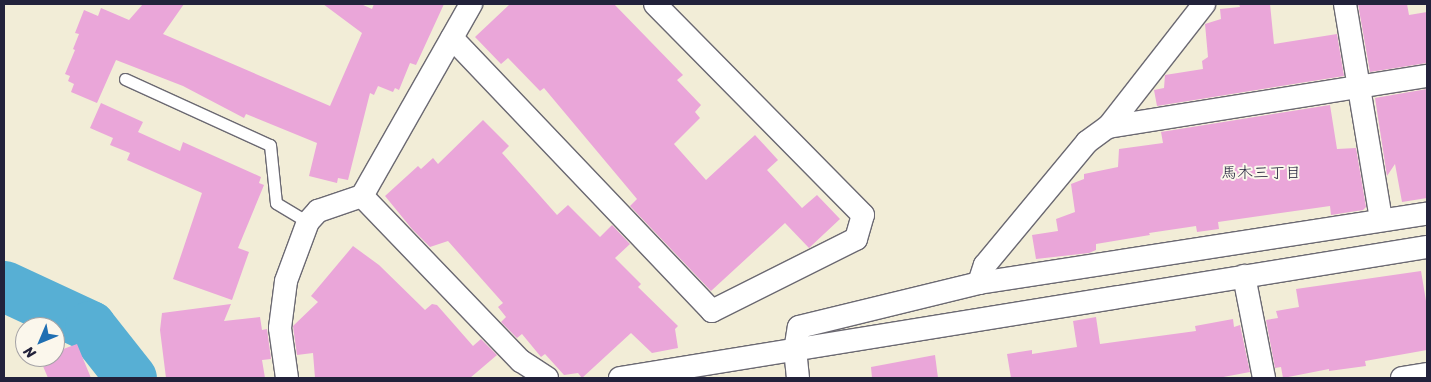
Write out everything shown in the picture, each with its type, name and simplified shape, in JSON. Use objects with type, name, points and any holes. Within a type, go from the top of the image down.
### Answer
[{"type":"street","points":[[287,378],[280,328],[286,281],[308,222],[318,211],[362,196],[471,4]]},
{"type":"street","points":[[452,38],[712,311],[856,239],[863,216],[655,4]]},
{"type":"street","points":[[979,283],[985,265],[1087,142],[1108,127],[1204,4]]},
{"type":"street","points":[[1345,4],[1381,220]]},
{"type":"street","points":[[1108,127],[1359,85],[1427,76]]},
{"type":"street","points":[[362,196],[522,361],[546,378]]},
{"type":"street","points":[[798,378],[795,351],[799,327],[979,283],[1427,214]]},
{"type":"street","points":[[620,378],[1427,247]]},
{"type":"street","points":[[1244,276],[1264,378]]},
{"type":"street","points":[[1402,378],[1427,374]]},
{"type":"lane","points":[[124,79],[270,145],[276,203],[308,222]]},
{"type":"building","points":[[143,4],[184,4],[163,34],[330,106],[362,33],[323,4],[361,4],[372,9],[374,4],[444,4],[416,65],[410,63],[399,90],[395,88],[393,92],[378,86],[374,95],[370,93],[348,180],[338,178],[337,183],[309,176],[317,143],[246,114],[244,118],[183,86],[116,60],[97,103],[71,92],[74,84],[68,81],[70,76],[65,74],[75,50],[73,49],[79,34],[75,33],[84,10],[98,16],[101,8],[129,20]]},
{"type":"building","points":[[510,4],[614,4],[683,75],[677,80],[701,105],[695,112],[700,118],[674,144],[706,180],[755,135],[778,160],[767,170],[802,208],[817,195],[840,219],[809,248],[785,223],[711,291],[630,206],[637,199],[544,88],[540,91],[508,58],[501,64],[475,37]]},
{"type":"building","points":[[1239,4],[1270,4],[1274,44],[1337,34],[1344,76],[1157,106],[1154,90],[1164,88],[1165,75],[1203,69],[1202,61],[1208,57],[1205,24],[1221,19],[1220,9],[1240,7]]},
{"type":"building","points":[[1358,4],[1407,4],[1409,15],[1427,12],[1427,63],[1370,72]]},
{"type":"building","points":[[1427,89],[1427,198],[1402,202],[1395,164],[1387,176],[1375,98]]},
{"type":"building","points":[[101,103],[143,122],[138,132],[180,151],[183,142],[261,177],[259,183],[264,185],[238,248],[249,252],[232,300],[173,279],[202,193],[127,160],[130,153],[110,145],[113,138],[90,128]]},
{"type":"building","points":[[1330,105],[1337,149],[1356,148],[1366,207],[1363,210],[1331,215],[1330,206],[1218,222],[1219,229],[1197,232],[1196,226],[1149,233],[1150,235],[1096,244],[1096,250],[1089,253],[1036,259],[1032,235],[1058,231],[1056,219],[1075,212],[1071,184],[1084,179],[1084,174],[1118,167],[1119,149],[1163,143],[1161,132]]},
{"type":"building","points":[[483,120],[509,146],[502,153],[557,215],[568,205],[600,237],[612,225],[630,244],[615,258],[641,284],[638,287],[678,326],[675,329],[678,348],[652,353],[631,333],[582,378],[578,373],[564,375],[545,354],[541,357],[522,334],[517,338],[501,322],[506,317],[498,307],[503,303],[448,241],[430,247],[412,229],[385,196],[418,166],[421,169],[433,158],[438,164]]},
{"type":"building","points":[[353,246],[379,265],[425,310],[432,304],[437,305],[473,346],[481,339],[497,355],[470,378],[315,378],[313,353],[297,355],[293,326],[318,302],[311,296]]},
{"type":"building","points":[[1421,271],[1427,307],[1427,350],[1365,361],[1366,366],[1329,371],[1329,369],[1283,378],[1281,367],[1275,368],[1266,320],[1278,318],[1276,311],[1299,307],[1296,289]]},
{"type":"building","points":[[231,304],[224,321],[260,317],[262,330],[267,329],[271,359],[262,360],[265,378],[166,378],[160,330],[162,313]]},
{"type":"building","points":[[1096,317],[1100,344],[1196,331],[1195,326],[1233,319],[1234,327],[1240,325],[1250,372],[1218,378],[1011,378],[1007,354],[1032,350],[1032,354],[1077,347],[1073,321]]},
{"type":"building","points":[[77,344],[91,378],[48,378],[43,367],[65,367],[65,348]]},
{"type":"building","points":[[935,355],[938,378],[872,378],[871,367]]},
{"type":"waterway","points":[[4,286],[90,326],[131,378]]},
{"type":"district","name":"馬木三丁目","points":[[1261,173]]}]
